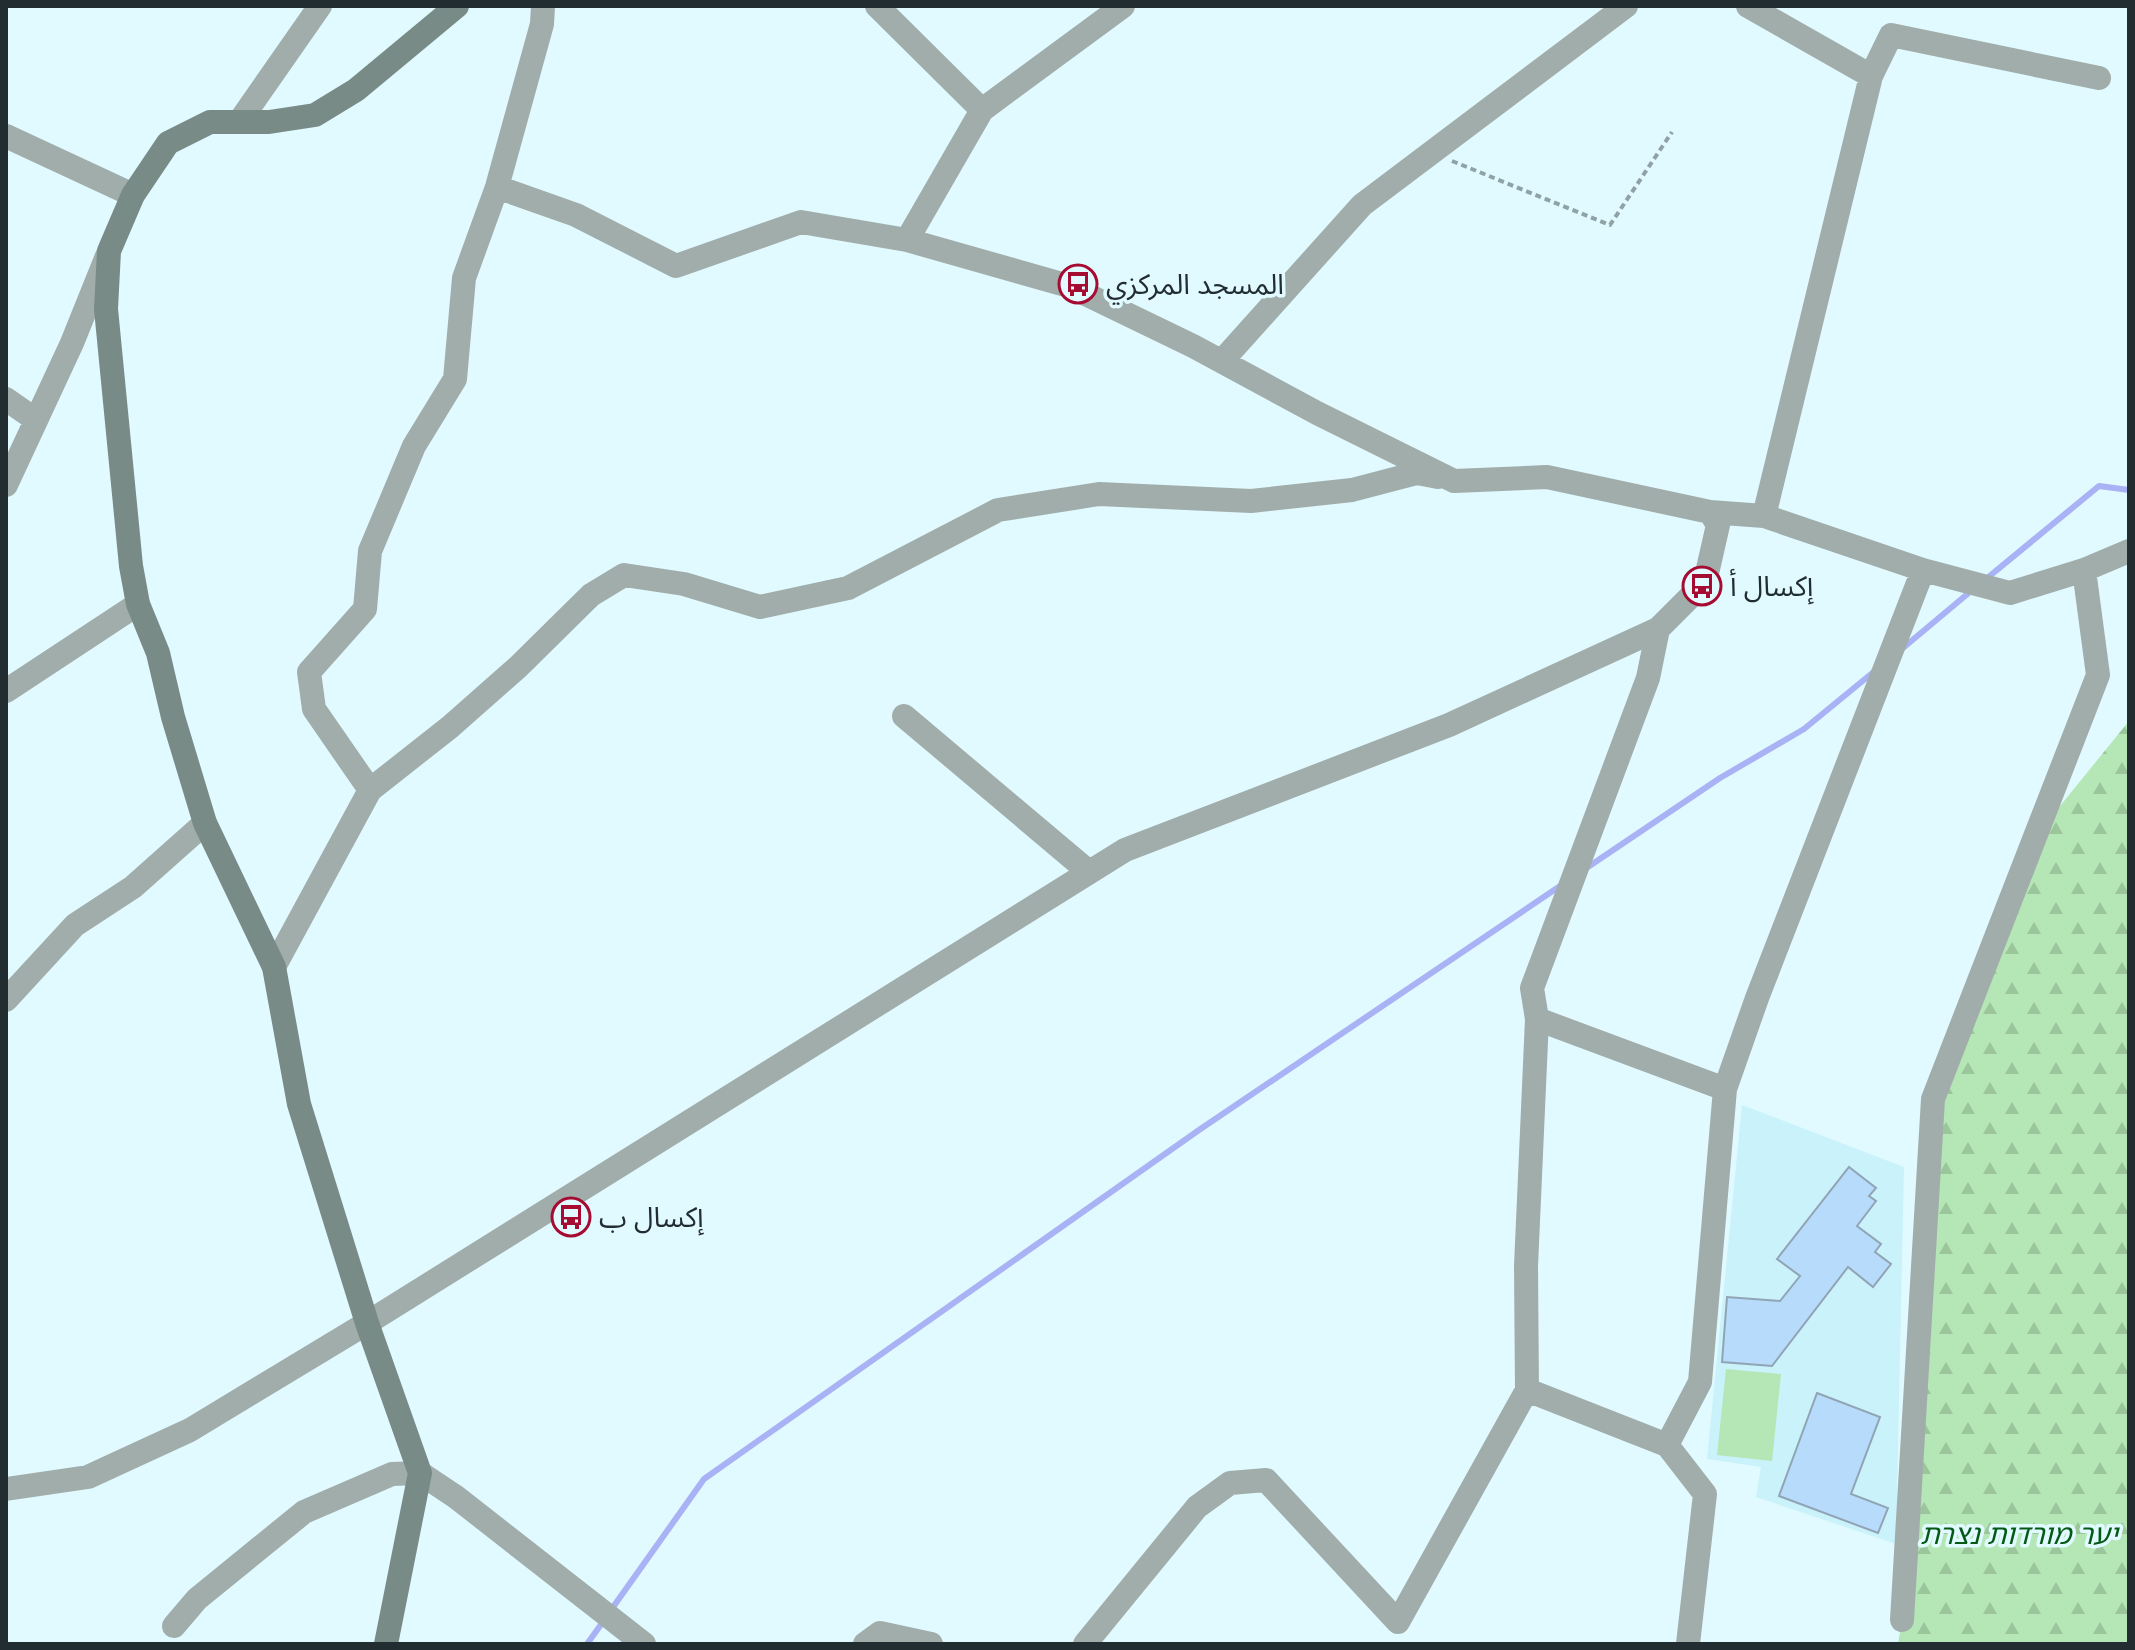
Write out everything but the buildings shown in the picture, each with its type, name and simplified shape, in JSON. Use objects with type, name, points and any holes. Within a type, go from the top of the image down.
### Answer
[{"type":"street","points":[[239,122],[320,6]]},
{"type":"street","points":[[6,485],[72,343],[133,195],[168,143],[210,122],[269,122],[315,115],[356,90],[457,6]]},
{"type":"street","points":[[370,790],[314,709],[309,672],[365,609],[370,551],[414,446],[455,379],[464,278],[497,187],[542,24],[543,6]]},
{"type":"street","points":[[877,6],[982,110]]},
{"type":"street","points":[[907,240],[982,110],[1123,6]]},
{"type":"street","points":[[1222,361],[1362,205],[1626,6]]},
{"type":"street","points":[[1748,6],[1871,76]]},
{"type":"street","points":[[1764,516],[1871,76],[1891,35],[2099,78]]},
{"type":"street","points":[[6,136],[133,195]]},
{"type":"street","points":[[497,187],[576,215],[676,266],[801,222],[907,240],[1069,286],[1454,481]]},
{"type":"street","points":[[109,251],[106,309],[131,566],[138,604],[158,653],[173,717],[205,823],[274,967],[299,1104],[367,1323],[420,1473],[386,1644]]},
{"type":"street","points":[[6,399],[36,420]]},
{"type":"street","points":[[274,967],[370,790],[518,667],[591,595],[624,575],[684,584],[760,607],[848,588],[998,510],[1099,494],[1251,501],[1352,490],[1417,473],[1454,481],[1547,477],[1710,512],[1764,516],[1923,570],[2010,593],[2084,570],[2129,551]]},
{"type":"street","points":[[6,1489],[88,1477],[190,1430],[1125,850],[1449,725],[1658,629],[1705,582],[1718,525],[1710,512]]},
{"type":"street","points":[[1667,1445],[1700,1382],[1725,1089],[1923,570]]},
{"type":"street","points":[[1902,1620],[1933,1099],[2098,675],[2084,570]]},
{"type":"street","points":[[6,691],[138,604]]},
{"type":"street","points":[[1085,1644],[1197,1507],[1230,1483],[1266,1480],[1398,1622],[1527,1390],[1526,1266],[1537,1019],[1532,988],[1648,678],[1658,629]]},
{"type":"street","points":[[904,716],[1089,872]]},
{"type":"street","points":[[6,1000],[75,925],[133,887],[205,823]]},
{"type":"street","points":[[1537,1019],[1725,1089]]},
{"type":"street","points":[[1527,1390],[1667,1445],[1705,1494],[1688,1644]]},
{"type":"street","points":[[174,1626],[197,1599],[304,1512],[392,1474],[420,1473],[456,1497],[644,1644]]},
{"type":"street","points":[[865,1644],[880,1633],[931,1644]]},
{"type":"path","points":[[1431,153],[1610,225],[1672,132]]},
{"type":"shaded area","points":[[1742,1105],[1904,1167],[1896,1544],[1756,1497],[1761,1467],[1707,1459]]},
{"type":"green space","name":"יער מורדות נצרת","points":[[2129,721],[2129,1644],[1898,1644],[1907,1590],[1926,1149],[2013,864]]},
{"type":"green space","points":[[1726,1369],[1781,1374],[1772,1461],[1717,1455]]},
{"type":"waterway","points":[[1986,579],[2099,486],[2129,490]]},
{"type":"waterway","points":[[1903,648],[1971,591]]},
{"type":"waterway","points":[[1585,869],[1720,778],[1804,729],[1876,670]]},
{"type":"waterway","points":[[611,1610],[704,1479],[1199,1130],[1563,884]]},
{"type":"waterway","points":[[587,1644],[605,1619]]},
{"type":"place","name":"المسجد المركزي","points":[[1078,284]]},
{"type":"place","name":"إكسال أ","points":[[1702,586]]},
{"type":"place","name":"إكسال ب","points":[[571,1217]]}]
